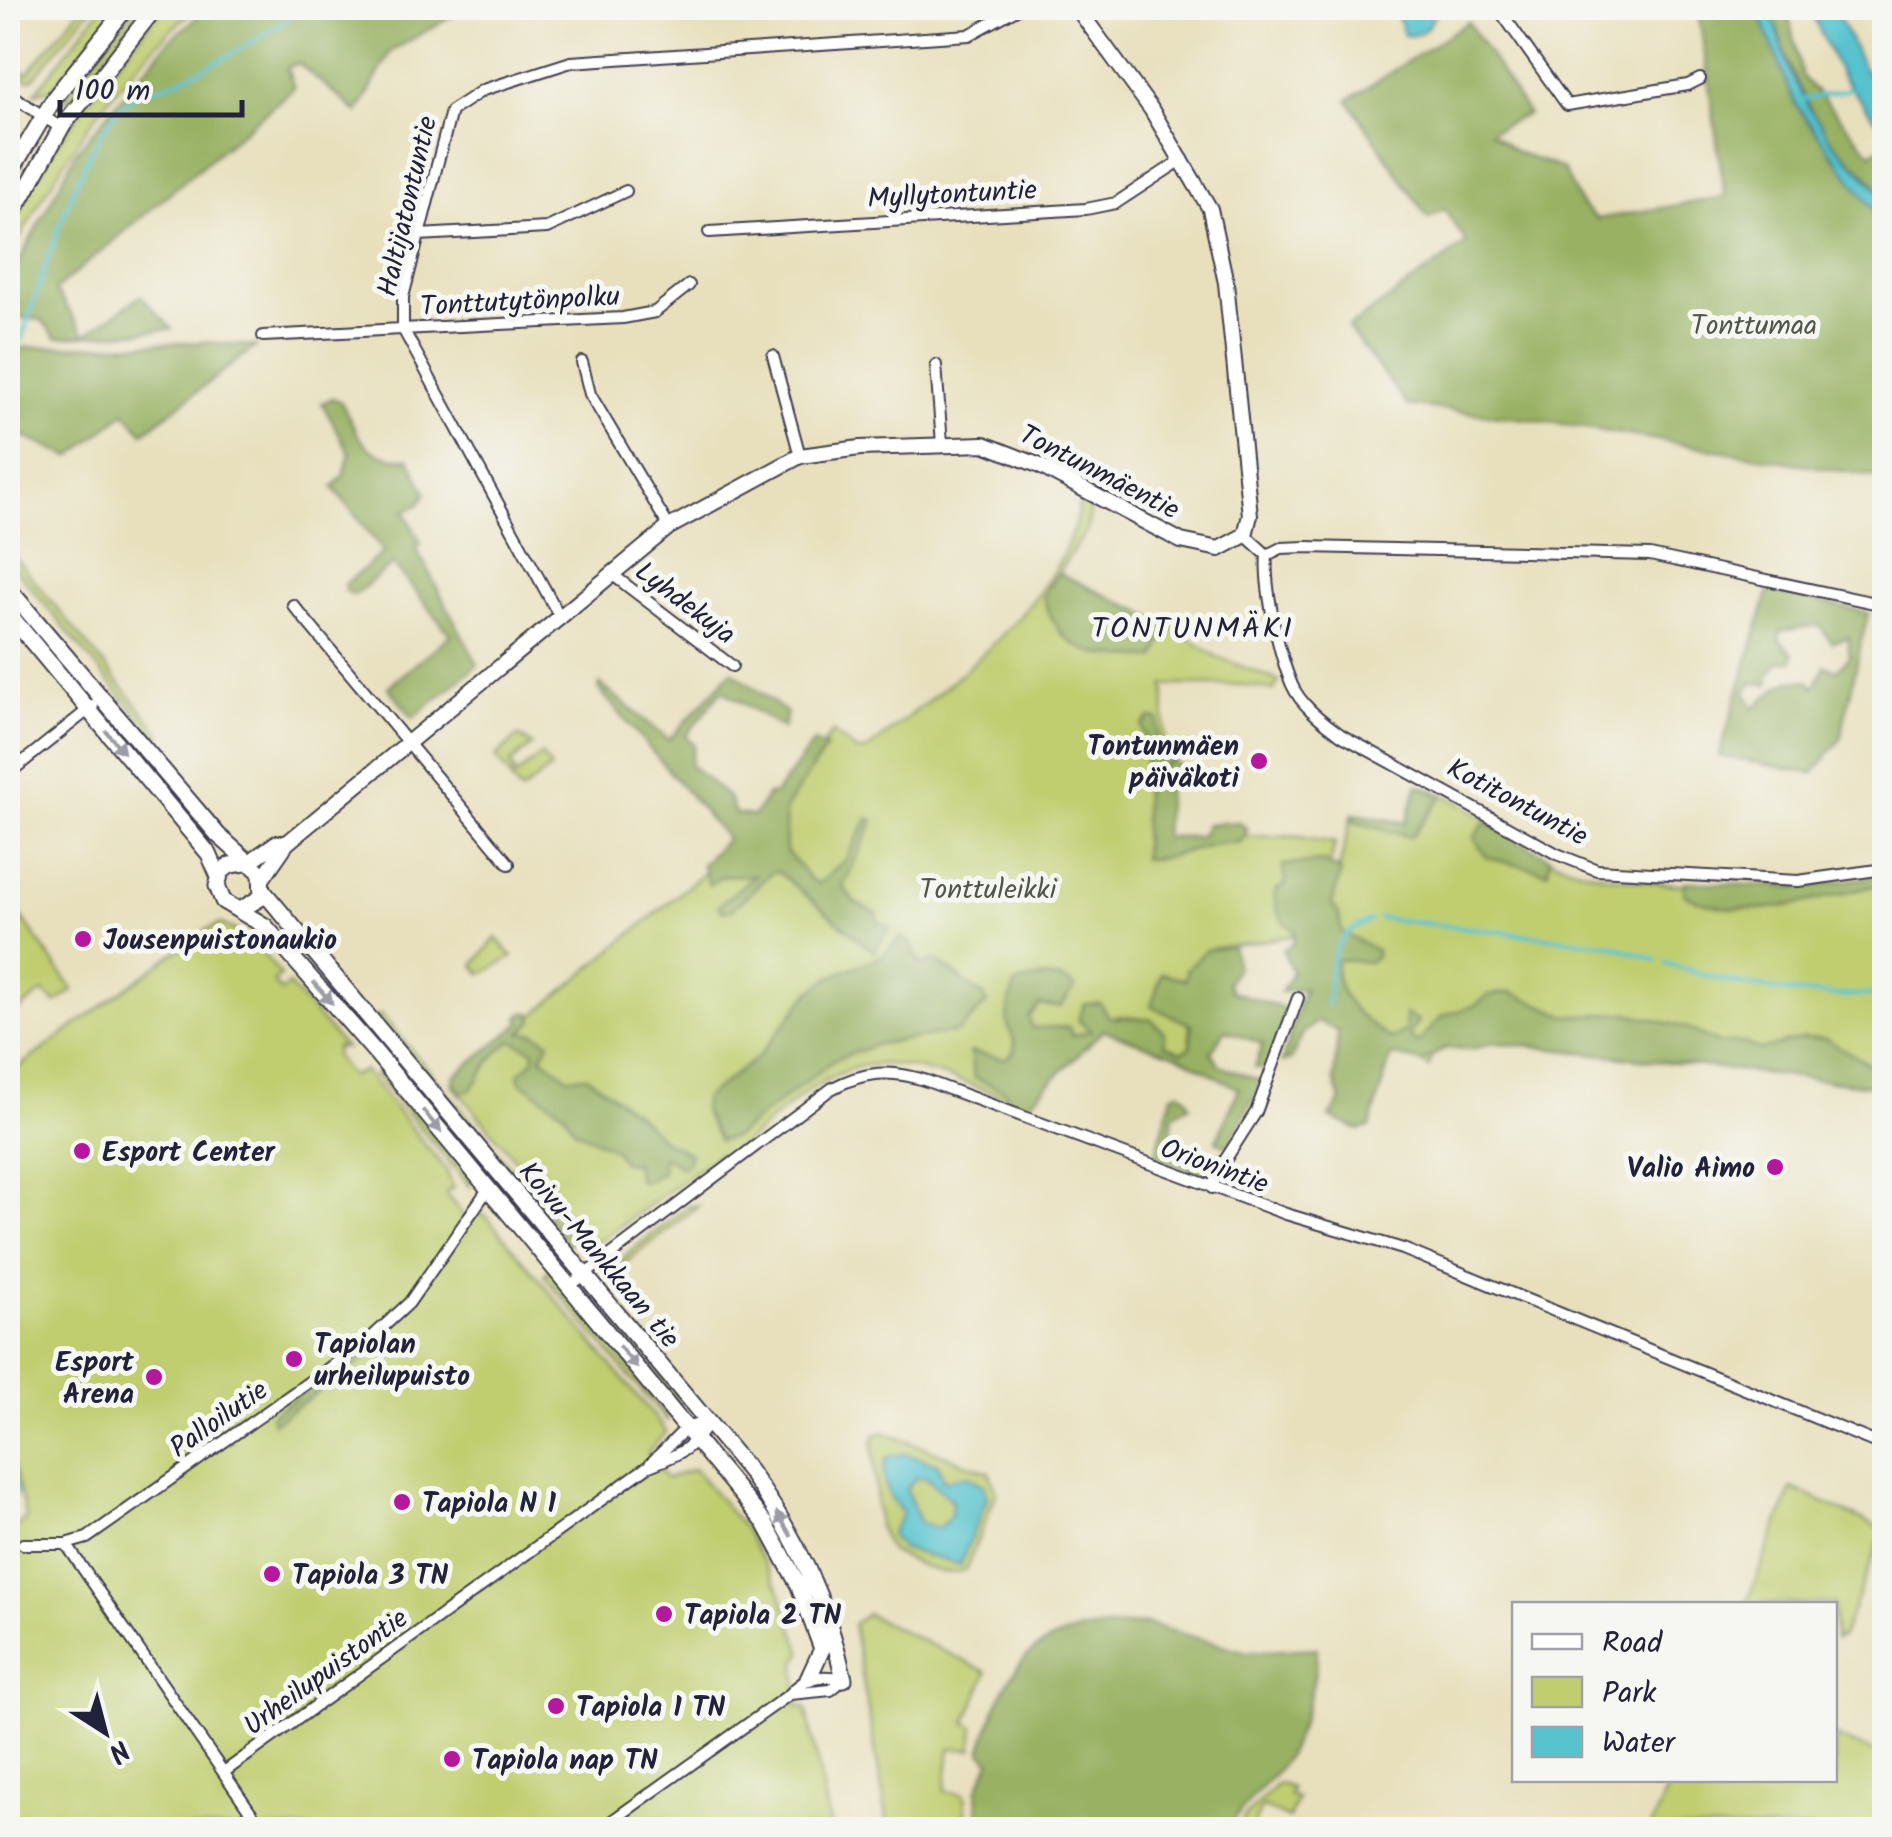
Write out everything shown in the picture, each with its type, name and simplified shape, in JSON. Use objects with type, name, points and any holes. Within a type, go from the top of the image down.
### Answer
[{"type":"main road","points":[[8,176],[42,116],[126,8]]},
{"type":"main road","points":[[8,222],[60,128],[155,8]]},
{"type":"main road","points":[[8,588],[95,704],[209,854],[219,877],[222,902],[240,910],[255,905],[264,885],[247,863],[95,704],[8,613]]},
{"type":"main road","points":[[219,877],[230,865],[247,863]]},
{"type":"main road","name":"Koivu-Mankkaan tie","points":[[264,885],[578,1279],[687,1427],[758,1512],[783,1551],[822,1649],[808,1679]]},
{"type":"main road","name":"Koivu-Mankkaan tie","points":[[240,910],[264,926],[488,1189],[578,1279],[708,1422],[766,1495],[825,1603],[844,1679]]},
{"type":"street","name":"Haltijatontuntie","points":[[560,619],[403,329],[404,297],[451,110],[484,90],[571,62],[969,35],[1018,8]]},
{"type":"street","points":[[1077,8],[1183,159],[1210,210],[1226,283],[1250,514],[1245,536],[1267,555],[1281,548],[1306,546],[1606,550],[1676,558],[1884,605]]},
{"type":"street","points":[[1498,8],[1568,104],[1674,88],[1700,79]]},
{"type":"street","points":[[8,93],[60,128]]},
{"type":"street","name":"Myllytontuntie","points":[[709,232],[1086,208],[1116,203],[1183,159]]},
{"type":"street","points":[[418,235],[546,228],[626,191]]},
{"type":"street","name":"Tonttutytönpolku","points":[[263,336],[623,318],[656,312],[689,286]]},
{"type":"street","points":[[773,356],[800,456]]},
{"type":"street","points":[[582,362],[590,394],[670,528]]},
{"type":"street","points":[[936,365],[942,444]]},
{"type":"street","name":"Tontunmäentie","points":[[264,885],[287,842],[670,528],[800,456],[942,444],[999,447],[1180,541],[1220,549],[1245,536]]},
{"type":"street","name":"Kotitontuntie","points":[[1267,555],[1276,628],[1293,687],[1311,712],[1341,735],[1557,854],[1598,870],[1798,880],[1884,868]]},
{"type":"street","name":"Lyhdekuja","points":[[614,575],[732,666]]},
{"type":"street","points":[[293,605],[509,864]]},
{"type":"street","points":[[8,774],[95,704]]},
{"type":"street","name":"Tontunmäentie","points":[[247,863],[276,843],[287,842]]},
{"type":"street","points":[[1212,1188],[1220,1168],[1256,1112],[1298,998]]},
{"type":"street","name":"Orionintie","points":[[578,1279],[831,1089],[876,1072],[926,1081],[1212,1188],[1403,1250],[1884,1446]]},
{"type":"street","name":"Palloilutie","points":[[23,1544],[66,1544],[87,1538],[370,1340],[410,1303],[488,1189]]},
{"type":"street","points":[[687,1427],[708,1422]]},
{"type":"street","points":[[699,1441],[708,1422]]},
{"type":"street","name":"Urheilupuistontie","points":[[224,1772],[646,1468],[687,1427]]},
{"type":"street","name":"Urheilupuistontie","points":[[646,1468],[699,1441]]},
{"type":"street","points":[[66,1544],[262,1830]]},
{"type":"street","points":[[599,1830],[808,1679],[828,1675],[844,1679]]},
{"type":"street","points":[[790,1694],[830,1690],[844,1679]]},
{"type":"green space","points":[[81,8],[91,8],[33,79],[27,80],[8,68],[8,60],[27,74]]},
{"type":"green space","points":[[101,8],[116,8],[52,89],[35,93]]},
{"type":"green space","points":[[135,8],[144,8],[74,97],[62,102]]},
{"type":"green space","points":[[164,8],[195,8],[138,64],[89,125],[8,261],[12,232],[45,165],[94,93]]},
{"type":"green space","points":[[208,8],[466,8],[390,52],[358,113],[298,63],[287,68],[294,88],[55,290],[85,335],[141,296],[172,329],[56,338],[42,320],[15,317],[8,283],[77,151],[169,41]]},
{"type":"green space","name":"Tonttumaa","points":[[1698,8],[1757,8],[1796,105],[1884,223],[1884,478],[1550,422],[1407,405],[1348,328],[1467,243],[1444,209],[1428,218],[1348,100],[1468,22],[1528,114],[1490,132],[1516,152],[1563,169],[1581,205],[1597,219],[1725,197]]},
{"type":"green space","points":[[1771,8],[1787,8],[1802,76],[1871,153],[1884,145],[1884,197],[1832,141],[1811,110],[1788,61]]},
{"type":"green space","points":[[206,342],[256,346],[143,433],[125,412],[71,457],[8,430],[8,387],[20,348]]},
{"type":"green space","points":[[333,398],[341,402],[359,436],[372,450],[409,459],[426,493],[418,505],[405,511],[421,544],[416,548],[478,665],[413,718],[388,687],[451,635],[393,564],[354,595],[345,591],[344,585],[384,552],[333,487],[343,476],[350,454],[322,403]]},
{"type":"green space","name":"Tonttuleikki","points":[[1080,502],[1091,507],[1087,530],[1043,595],[1155,658],[1168,624],[1217,657],[1279,681],[1274,690],[1240,685],[1165,685],[1164,837],[1294,836],[1335,843],[1315,932],[1206,950],[1186,970],[1191,1046],[1181,1052],[1165,1045],[1151,1019],[1117,1016],[1027,1105],[915,1068],[869,1065],[848,1070],[799,1098],[724,1161],[718,1159],[719,1154],[600,1241],[586,1243],[452,1084],[736,846],[762,836],[832,732],[857,751],[866,751],[996,642],[1051,575],[1070,539]]},
{"type":"green space","points":[[8,549],[162,735],[157,739],[8,560]]},
{"type":"green space","points":[[1058,573],[1168,624],[1156,658],[1100,654],[1071,642],[1059,631],[1043,595]]},
{"type":"green space","points":[[1769,590],[1868,613],[1840,740],[1813,774],[1719,756]],"holes":[[[1818,625],[1832,642],[1849,637],[1849,657],[1837,670],[1825,666],[1814,688],[1808,681],[1790,681],[1754,708],[1745,693],[1752,683],[1768,684],[1769,674],[1779,662],[1792,661],[1793,654],[1779,639],[1781,631]]]},
{"type":"green space","points":[[732,671],[787,713],[783,728],[722,690],[686,736],[694,745],[690,765],[729,798],[735,814],[754,816],[814,742],[826,748],[785,809],[786,851],[812,881],[820,883],[846,859],[868,819],[874,820],[843,887],[855,903],[877,913],[878,922],[890,927],[874,952],[778,872],[773,871],[731,910],[723,911],[718,906],[755,875],[722,876],[709,885],[702,864],[727,839],[598,688],[600,684],[669,740]]},
{"type":"green space","points":[[1150,718],[1158,719],[1158,769],[1171,760],[1181,767],[1167,785],[1164,837],[1200,837],[1207,824],[1240,822],[1248,830],[1240,843],[1143,859],[1145,756],[1140,745],[1145,738],[1142,726]]},
{"type":"green space","points":[[518,736],[532,745],[510,764],[515,772],[510,776],[496,757]]},
{"type":"green space","points":[[541,755],[551,768],[521,792],[511,780]]},
{"type":"green space","points":[[1418,785],[1454,800],[1540,854],[1591,872],[1720,886],[1810,884],[1884,875],[1884,1087],[1437,1036],[1429,1067],[1312,984],[1352,814],[1406,823]]},
{"type":"green space","points":[[1418,785],[1442,797],[1411,837],[1351,821],[1356,814],[1406,823]]},
{"type":"green space","points":[[1485,822],[1550,858],[1548,872],[1487,858],[1474,838]]},
{"type":"green space","points":[[1324,862],[1341,871],[1332,905],[1338,912],[1342,932],[1376,950],[1376,957],[1369,962],[1336,960],[1339,985],[1359,1015],[1390,1039],[1406,1030],[1405,1014],[1418,1020],[1409,1037],[1418,1043],[1442,1016],[1476,1005],[1489,995],[1511,992],[1567,1016],[1628,1013],[1687,1028],[1719,1043],[1744,1043],[1760,1050],[1804,1038],[1826,1039],[1884,1073],[1884,1087],[1494,1042],[1474,1049],[1446,1048],[1422,1062],[1391,1055],[1370,1127],[1359,1130],[1330,1117],[1341,1101],[1334,1079],[1338,1032],[1318,1021],[1303,1033],[1291,1060],[1282,1062],[1304,989],[1281,992],[1292,972],[1283,950],[1294,943],[1295,931],[1279,914],[1275,891],[1285,884],[1283,865]]},
{"type":"green space","points":[[1884,875],[1884,884],[1809,902],[1757,909],[1707,904],[1684,894],[1685,882],[1801,887]]},
{"type":"green space","points":[[16,909],[73,990],[56,1003],[43,992],[8,1018],[8,915]]},
{"type":"green space","name":"Tapiolan urheilupuisto","points":[[221,924],[248,936],[281,975],[273,982],[281,991],[289,985],[345,1048],[336,1047],[335,1056],[351,1076],[364,1071],[447,1171],[453,1188],[445,1193],[469,1222],[479,1213],[487,1217],[654,1416],[666,1432],[648,1453],[666,1479],[694,1469],[745,1529],[780,1591],[802,1653],[796,1662],[798,1707],[806,1707],[831,1829],[8,1829],[8,1535],[26,1518],[8,1445],[8,1075],[207,929]]},
{"type":"green space","points":[[496,938],[513,957],[482,974],[474,965]]},
{"type":"green space","points":[[901,938],[910,942],[921,965],[936,960],[985,997],[987,1003],[958,1032],[878,1044],[834,1060],[734,1137],[719,1141],[703,1111],[704,1098],[758,1057],[810,992],[832,976],[882,956]]},
{"type":"green space","points":[[1232,946],[1237,967],[1227,983],[1231,991],[1288,1010],[1268,1069],[1255,1067],[1263,1044],[1225,1030],[1211,1052],[1220,1066],[1263,1082],[1227,1147],[1216,1141],[1239,1089],[1181,1057],[1103,1030],[1027,1105],[1007,1099],[1005,1091],[974,1078],[970,1052],[1005,1059],[1012,1054],[1014,1041],[1007,1020],[1012,993],[1016,984],[1038,978],[1062,980],[1075,988],[1060,1007],[1039,1005],[1029,1017],[1032,1028],[1069,1027],[1072,1036],[1091,1031],[1078,1020],[1084,1005],[1100,1003],[1109,1017],[1151,1019],[1164,1032],[1165,1045],[1182,1052],[1191,1046],[1192,1025],[1151,1006],[1162,973],[1186,980],[1186,970],[1206,950]]},
{"type":"green space","points":[[531,1013],[533,1021],[521,1033],[534,1033],[550,1042],[541,1057],[568,1077],[587,1076],[637,1114],[663,1140],[690,1154],[687,1163],[681,1167],[663,1156],[662,1172],[646,1181],[638,1180],[635,1163],[623,1162],[615,1150],[574,1129],[564,1112],[521,1082],[519,1073],[533,1061],[534,1051],[512,1040],[492,1059],[471,1090],[459,1093],[453,1077],[521,1023],[519,1017]]},
{"type":"green space","points":[[381,1014],[571,1239],[569,1244],[375,1018]]},
{"type":"green space","points":[[379,1072],[470,1177],[470,1186],[375,1075]]},
{"type":"green space","points":[[1178,1091],[1190,1105],[1173,1115],[1170,1142],[1182,1146],[1168,1154],[1212,1164],[1210,1177],[1155,1158],[1172,1095]]},
{"type":"green space","points":[[688,1206],[698,1206],[619,1268],[611,1267]]},
{"type":"green space","points":[[552,1267],[666,1414],[668,1422],[544,1275]]},
{"type":"green space","points":[[591,1295],[679,1397],[680,1407],[595,1308]]},
{"type":"green space","points":[[369,1346],[377,1351],[273,1423],[271,1415]]},
{"type":"green space","points":[[883,1432],[989,1472],[997,1492],[966,1569],[938,1571],[890,1551],[878,1526],[873,1443],[875,1435]]},
{"type":"green space","points":[[1792,1488],[1884,1530],[1842,1637],[1837,1638],[1837,1602],[1747,1602]]},
{"type":"green space","points":[[867,1614],[987,1672],[966,1723],[974,1727],[972,1750],[950,1748],[945,1791],[965,1794],[967,1823],[960,1829],[889,1829],[853,1624]]},
{"type":"green space","points":[[1147,1624],[1247,1652],[1317,1648],[1310,1694],[1293,1743],[1279,1768],[1246,1804],[1230,1829],[979,1829],[977,1791],[990,1761],[981,1752],[1005,1687],[1019,1666],[1035,1650],[1055,1639],[1080,1631]]},
{"type":"green space","points":[[1837,1738],[1884,1756],[1884,1829],[1650,1830],[1670,1782],[1837,1782]]},
{"type":"green space","points":[[1278,1783],[1291,1788],[1289,1795],[1297,1798],[1289,1819],[1262,1806],[1252,1829],[1239,1829],[1246,1815]]},
{"type":"water","points":[[1405,8],[1435,8],[1426,29],[1404,35],[1398,18]]},
{"type":"water","points":[[1757,8],[1771,8],[1789,69],[1808,106],[1833,143],[1881,192],[1884,223],[1796,105]]},
{"type":"water","points":[[1809,8],[1835,8],[1863,67],[1884,95],[1884,130],[1842,77]]},
{"type":"water","points":[[905,1454],[938,1464],[944,1481],[966,1475],[985,1486],[987,1498],[960,1565],[903,1549],[890,1535],[903,1513],[887,1488],[887,1457]],"holes":[[[916,1478],[927,1478],[952,1501],[951,1516],[939,1528],[921,1524],[906,1489]]]},
{"type":"waterway","points":[[21,340],[67,205],[100,136],[119,110],[139,93],[186,77],[238,50],[301,8]]},
{"type":"waterway","points":[[1870,84],[1884,81]]},
{"type":"waterway","points":[[1802,100],[1851,89]]},
{"type":"waterway","points":[[1379,918],[1608,944],[1656,960]]},
{"type":"waterway","points":[[1327,1005],[1339,944],[1356,927],[1370,921]]},
{"type":"waterway","points":[[1666,963],[1774,990],[1884,994]]},
{"type":"waterway","points":[[8,1463],[16,1496]]},
{"type":"place","name":"Tontunmäen päiväkoti","points":[[1259,761]]},
{"type":"place","name":"Jousenpuistonaukio","points":[[83,939]]},
{"type":"place","name":"Esport Center","points":[[82,1151]]},
{"type":"place","name":"Valio Aimo","points":[[1775,1167]]},
{"type":"place","name":"Tapiolan urheilupuisto","points":[[294,1359]]},
{"type":"place","name":"Esport Arena","points":[[154,1377]]},
{"type":"place","name":"Tapiola N 1","points":[[402,1502]]},
{"type":"place","name":"Tapiola 3 TN","points":[[272,1574]]},
{"type":"place","name":"Tapiola 2 TN","points":[[664,1614]]},
{"type":"place","name":"Tapiola 1 TN","points":[[556,1706]]},
{"type":"place","name":"Tapiola nap TN","points":[[452,1759]]},
{"type":"district","name":"TONTUNMÄKI","points":[[1193,628]]}]
